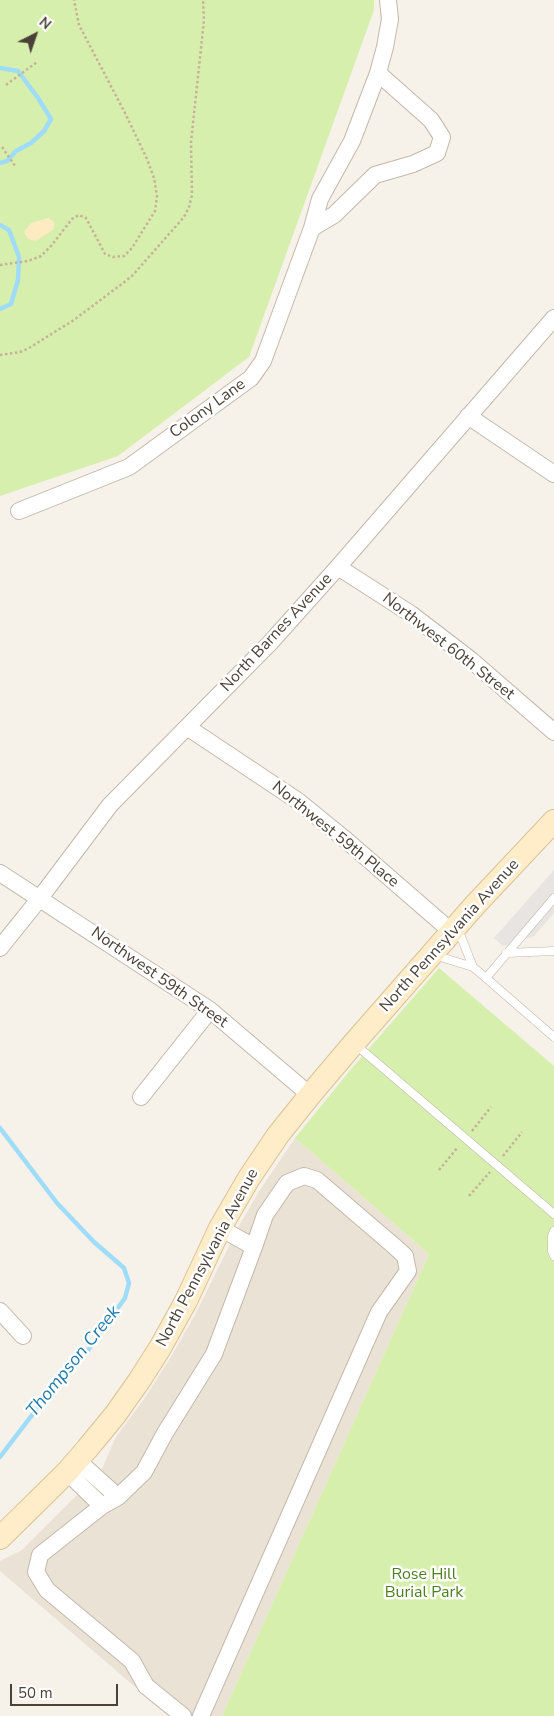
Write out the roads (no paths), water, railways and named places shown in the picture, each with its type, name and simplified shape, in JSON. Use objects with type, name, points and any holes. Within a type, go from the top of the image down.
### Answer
[{"type":"main road","name":"North Pennsylvania Avenue","points":[[0,1538],[72,1466],[115,1415],[160,1348],[186,1300],[220,1228],[249,1178],[278,1135],[354,1043],[454,929],[554,821]]},
{"type":"street","name":"Colony Lane","points":[[19,511],[129,467],[251,378],[263,361],[312,228],[320,199],[352,141],[378,73],[390,19],[388,0]]},
{"type":"street","points":[[312,228],[334,215],[375,175],[413,164],[437,153],[442,137],[431,120],[378,73]]},
{"type":"street","name":"North Barnes Avenue","points":[[0,948],[110,805],[270,643],[554,318]]},
{"type":"street","points":[[468,416],[554,474]]},
{"type":"street","name":"Northwest 60th Street","points":[[338,567],[411,614],[471,660],[554,732]]},
{"type":"street","name":"Northwest 59th Place","points":[[187,727],[298,801],[454,929]]},
{"type":"street","name":"Northwest 59th Street","points":[[0,873],[210,1010],[310,1095]]},
{"type":"street","points":[[142,1097],[210,1010]]},
{"type":"street","points":[[183,1716],[146,1686],[132,1661],[47,1590],[36,1572],[40,1555],[102,1506],[118,1497],[144,1472],[214,1354],[265,1215],[287,1183],[304,1176],[317,1180],[405,1256],[408,1271],[379,1312],[202,1716]]},
{"type":"street","points":[[220,1228],[254,1248]]},
{"type":"street","points":[[0,1311],[23,1336]]},
{"type":"street","points":[[72,1466],[118,1497]]},
{"type":"street","points":[[72,1466],[102,1506]]},
{"type":"lane","points":[[486,978],[554,898]]},
{"type":"lane","points":[[454,929],[473,967],[554,1037]]},
{"type":"lane","points":[[506,953],[554,951]]},
{"type":"lane","points":[[432,955],[473,967]]},
{"type":"lane","points":[[354,1043],[554,1214]]},
{"type":"lane","points":[[554,1231],[552,1236],[554,1256]]},
{"type":"waterway","name":"Thompson Creek","points":[[0,68],[18,71],[51,119],[44,131],[31,143],[16,151],[7,161],[0,163]]},
{"type":"waterway","name":"Thompson Creek","points":[[0,225],[9,230],[19,257],[18,280],[11,304],[0,309]]},
{"type":"waterway","name":"Thompson Creek","points":[[0,1128],[57,1203],[94,1242],[124,1268],[129,1283],[125,1298],[86,1353],[52,1389],[0,1457]]},
{"type":"park label","name":"Rose Hill Burial Park","points":[[424,1584]]}]
